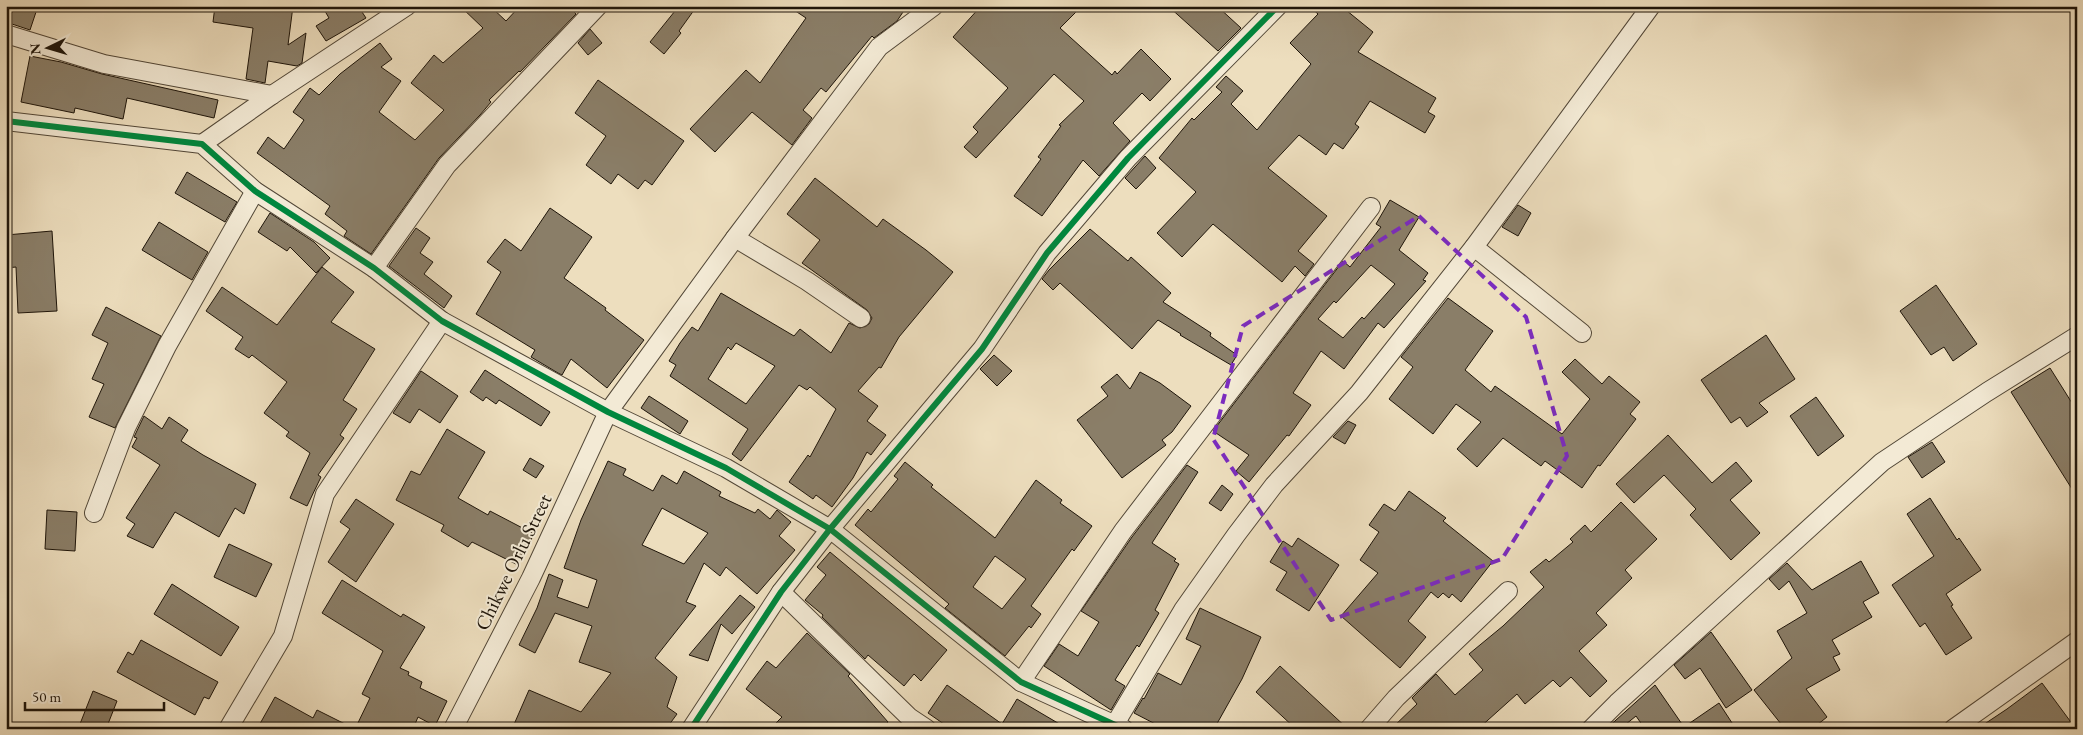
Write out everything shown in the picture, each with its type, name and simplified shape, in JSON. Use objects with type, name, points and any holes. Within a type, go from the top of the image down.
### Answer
[{"type":"street","points":[[202,144],[272,95],[407,6]]},
{"type":"street","points":[[374,268],[447,165],[598,6]]},
{"type":"street","name":"Chikwe Orlu Street","points":[[453,729],[531,578],[608,412],[735,238],[880,47],[934,6]]},
{"type":"street","points":[[691,729],[781,592],[830,529],[982,350],[1047,253],[1128,158],[1278,6]]},
{"type":"street","points":[[6,121],[202,144],[255,191],[374,268],[442,321],[608,412],[726,468],[830,529],[1021,682],[1119,726],[1183,610],[1268,492],[1359,393],[1474,247],[1651,6]]},
{"type":"street","points":[[6,34],[104,64],[272,95]]},
{"type":"street","points":[[94,513],[126,428],[167,346],[255,191]]},
{"type":"street","points":[[1021,682],[1123,531],[1371,207]]},
{"type":"street","points":[[735,238],[807,281],[861,318]]},
{"type":"street","points":[[1474,247],[1582,333]]},
{"type":"street","points":[[228,729],[283,636],[325,494],[442,321]]},
{"type":"street","points":[[1591,729],[1617,703],[1882,462],[1987,392],[2077,336]]},
{"type":"street","points":[[1369,729],[1396,698],[1508,590]]},
{"type":"street","points":[[781,592],[905,723],[927,729]]},
{"type":"street","points":[[1953,729],[2077,640]]},
{"type":"highlighted area","points":[[1419,216],[1526,317],[1567,456],[1502,559],[1331,620],[1213,439],[1243,326]]},
{"type":"building","points":[[6,6],[38,6],[30,30],[6,22]]},
{"type":"building","points":[[215,6],[293,6],[288,45],[306,33],[302,63],[297,66],[268,61],[265,83],[246,79],[253,28],[213,22]]},
{"type":"building","points":[[322,6],[358,6],[366,18],[326,41],[316,26],[329,18]]},
{"type":"building","points":[[460,6],[490,6],[506,21],[520,6],[569,6],[576,14],[520,72],[489,100],[491,102],[480,115],[439,158],[371,254],[344,236],[347,231],[325,214],[330,206],[257,153],[268,137],[284,149],[304,120],[293,112],[310,88],[319,95],[340,74],[380,43],[392,59],[381,67],[401,81],[379,112],[415,140],[444,110],[411,83],[434,55],[443,63],[483,28]]},
{"type":"building","points":[[679,6],[697,6],[679,31],[681,33],[664,54],[650,42]]},
{"type":"building","points":[[788,6],[907,6],[897,21],[874,38],[872,36],[826,92],[821,88],[803,110],[812,118],[792,145],[752,112],[715,152],[690,129],[746,70],[760,83],[806,18]]},
{"type":"building","points":[[981,6],[1082,6],[1060,28],[1112,75],[1115,71],[1117,74],[1141,49],[1171,79],[1150,101],[1142,93],[1113,123],[1130,141],[1099,176],[1083,160],[1042,216],[1014,196],[1041,159],[1038,157],[1061,126],[1059,125],[1084,101],[1054,74],[976,158],[964,147],[978,132],[973,127],[1008,88],[953,37]]},
{"type":"building","points":[[1168,6],[1217,6],[1241,28],[1218,51]]},
{"type":"building","points":[[1309,6],[1341,6],[1373,32],[1358,52],[1436,98],[1428,112],[1435,116],[1425,133],[1370,101],[1355,124],[1359,127],[1343,149],[1334,143],[1326,155],[1299,135],[1268,168],[1327,216],[1298,251],[1314,264],[1305,276],[1295,266],[1282,282],[1213,224],[1182,257],[1157,233],[1196,192],[1159,158],[1192,118],[1194,120],[1222,92],[1216,87],[1226,76],[1243,91],[1231,104],[1257,130],[1311,64],[1290,43],[1318,14]]},
{"type":"building","points":[[590,29],[602,43],[588,55],[578,43]]},
{"type":"building","points":[[30,56],[218,100],[214,118],[127,98],[123,119],[75,108],[74,113],[21,102]]},
{"type":"building","points":[[598,80],[684,141],[652,185],[645,180],[638,189],[618,174],[611,184],[586,165],[606,136],[575,113]]},
{"type":"building","points":[[1145,156],[1156,168],[1136,189],[1125,178]]},
{"type":"building","points":[[187,172],[237,202],[225,222],[175,193]]},
{"type":"building","points":[[815,178],[877,227],[883,219],[953,272],[899,337],[881,368],[879,367],[858,391],[878,406],[867,421],[886,435],[871,455],[867,452],[853,478],[832,507],[816,495],[813,499],[789,482],[808,455],[810,457],[836,409],[810,387],[807,390],[799,385],[741,461],[732,454],[748,429],[670,376],[676,365],[669,361],[680,343],[692,327],[698,331],[721,293],[794,336],[800,329],[831,353],[849,323],[860,328],[869,324],[872,318],[867,310],[802,263],[820,240],[787,214]],"holes":[[[736,343],[775,366],[746,404],[708,379],[728,347],[731,350]]]},
{"type":"building","points":[[1390,200],[1419,217],[1399,250],[1428,273],[1423,280],[1426,281],[1384,328],[1378,323],[1344,369],[1321,351],[1293,393],[1311,405],[1289,436],[1287,435],[1249,482],[1236,471],[1249,455],[1213,431],[1343,261],[1350,267],[1381,227],[1376,224]],"holes":[[[1371,265],[1395,284],[1364,319],[1362,317],[1343,338],[1318,319],[1334,301],[1336,303]]]},
{"type":"building","points":[[1518,205],[1531,213],[1518,236],[1502,227]]},
{"type":"building","points":[[550,208],[592,237],[564,278],[606,308],[605,310],[644,340],[607,388],[571,359],[562,375],[558,373],[531,357],[535,350],[476,314],[501,272],[487,262],[505,239],[521,251]]},
{"type":"building","points":[[270,213],[314,242],[330,258],[316,273],[290,247],[287,251],[258,232]]},
{"type":"building","points":[[159,222],[208,252],[192,280],[142,250]]},
{"type":"building","points":[[416,228],[430,238],[420,253],[433,262],[424,274],[452,296],[444,308],[389,266]]},
{"type":"building","points":[[1090,229],[1128,261],[1131,257],[1171,293],[1163,302],[1211,333],[1210,336],[1237,355],[1231,365],[1158,320],[1132,349],[1060,283],[1053,290],[1042,279]]},
{"type":"building","points":[[52,231],[57,311],[18,313],[16,267],[6,268],[6,235]]},
{"type":"building","points":[[322,267],[354,292],[331,322],[375,349],[343,400],[357,409],[340,435],[344,438],[318,475],[321,477],[307,506],[290,498],[310,453],[286,436],[289,432],[264,413],[287,382],[252,355],[249,358],[235,349],[243,337],[206,311],[222,287],[277,325]]},
{"type":"building","points":[[1936,285],[1977,344],[1953,361],[1944,347],[1931,355],[1900,311]]},
{"type":"building","points":[[1448,298],[1493,331],[1465,370],[1491,392],[1495,386],[1562,434],[1590,399],[1562,372],[1575,359],[1602,384],[1609,376],[1640,402],[1630,414],[1636,419],[1600,466],[1598,465],[1582,488],[1545,461],[1541,466],[1503,438],[1477,467],[1457,449],[1481,422],[1456,404],[1433,434],[1389,399],[1413,367],[1401,357]]},
{"type":"building","points":[[106,307],[161,336],[115,428],[89,417],[104,384],[92,379],[108,343],[92,335]]},
{"type":"building","points":[[1766,335],[1795,379],[1759,403],[1768,412],[1747,427],[1740,417],[1731,423],[1701,380]]},
{"type":"building","points":[[994,355],[1012,371],[997,386],[980,369]]},
{"type":"building","points":[[2050,368],[2077,411],[2077,497],[2011,392]]},
{"type":"building","points":[[485,370],[550,412],[541,426],[499,400],[496,404],[486,397],[483,401],[470,392]]},
{"type":"building","points":[[421,371],[458,396],[440,423],[419,409],[410,423],[393,413]]},
{"type":"building","points":[[1140,372],[1160,383],[1191,406],[1172,432],[1162,440],[1166,445],[1122,478],[1077,420],[1108,396],[1101,387],[1117,374],[1130,389]]},
{"type":"building","points":[[649,396],[688,421],[680,434],[641,408]]},
{"type":"building","points":[[1816,397],[1844,436],[1818,456],[1790,416]]},
{"type":"building","points":[[144,416],[162,429],[169,417],[188,430],[181,441],[256,484],[244,514],[235,508],[219,537],[175,512],[153,548],[127,536],[135,524],[126,518],[160,465],[132,447],[137,438],[134,437]]},
{"type":"building","points":[[1348,421],[1356,425],[1345,444],[1333,437]]},
{"type":"building","points":[[447,429],[485,452],[458,498],[488,515],[490,511],[534,534],[518,565],[472,542],[468,547],[441,531],[444,525],[396,500],[411,471],[420,475]]},
{"type":"building","points":[[1668,435],[1712,483],[1736,462],[1752,481],[1730,500],[1760,533],[1731,560],[1690,515],[1696,509],[1664,475],[1634,503],[1616,484]]},
{"type":"building","points":[[1932,442],[1945,462],[1922,478],[1908,457]]},
{"type":"building","points":[[530,458],[544,466],[536,478],[523,470]]},
{"type":"building","points":[[608,461],[626,469],[623,475],[653,491],[662,475],[677,484],[684,471],[721,492],[719,496],[755,513],[758,509],[770,519],[777,510],[791,522],[779,536],[795,550],[757,594],[726,567],[720,576],[704,563],[686,602],[696,606],[655,658],[677,677],[667,707],[677,714],[666,729],[512,729],[529,690],[581,712],[611,673],[579,662],[592,626],[555,613],[535,653],[519,645],[537,608],[549,574],[563,580],[557,597],[588,608],[597,580],[564,568],[581,520]],"holes":[[[662,508],[708,533],[684,564],[642,545]]]},
{"type":"building","points":[[905,462],[933,485],[931,487],[995,538],[1036,480],[1062,500],[1060,503],[1092,526],[1074,551],[1072,549],[1031,606],[1041,614],[1031,628],[1029,626],[1005,656],[945,608],[949,604],[855,525],[868,509],[871,512],[898,479],[894,476]],"holes":[[[995,556],[1026,579],[1002,609],[973,587]]]},
{"type":"building","points":[[1187,465],[1198,472],[1152,543],[1176,559],[1174,561],[1179,564],[1155,610],[1159,613],[1139,647],[1137,645],[1115,680],[1125,686],[1111,710],[1044,666],[1059,644],[1078,656],[1099,622],[1081,611],[1132,537]]},
{"type":"building","points":[[1222,485],[1233,494],[1221,511],[1209,503]]},
{"type":"building","points":[[1409,491],[1446,518],[1443,521],[1493,561],[1461,602],[1452,594],[1449,598],[1443,593],[1438,598],[1431,592],[1408,621],[1426,637],[1400,668],[1341,616],[1378,573],[1360,560],[1379,532],[1369,525],[1384,504],[1395,511]]},
{"type":"building","points":[[1930,498],[1957,540],[1959,538],[1981,570],[1946,594],[1953,605],[1951,606],[1972,638],[1946,655],[1925,623],[1920,627],[1892,585],[1934,556],[1907,514]]},
{"type":"building","points":[[356,499],[394,524],[356,582],[328,562],[350,529],[340,522]]},
{"type":"building","points":[[1621,502],[1657,539],[1625,570],[1632,578],[1596,613],[1607,625],[1579,651],[1607,681],[1590,697],[1571,677],[1560,687],[1553,680],[1525,704],[1517,694],[1478,729],[1391,729],[1417,704],[1412,698],[1436,674],[1455,695],[1483,670],[1469,654],[1503,626],[1544,587],[1530,572],[1546,559],[1549,562],[1573,542],[1570,539],[1585,525],[1591,532]]},
{"type":"building","points":[[47,510],[77,512],[75,551],[45,549]]},
{"type":"building","points":[[1298,538],[1339,565],[1309,611],[1276,590],[1287,572],[1270,562],[1283,541],[1292,547]]},
{"type":"building","points":[[229,544],[272,564],[256,597],[214,577]]},
{"type":"building","points":[[830,552],[947,650],[921,681],[914,674],[904,686],[868,655],[865,659],[822,617],[823,615],[805,600],[826,575],[817,567]]},
{"type":"building","points":[[1861,561],[1879,593],[1863,602],[1872,617],[1832,640],[1840,654],[1833,657],[1840,670],[1806,689],[1827,717],[1812,729],[1785,729],[1754,690],[1792,658],[1777,631],[1807,613],[1789,581],[1779,590],[1769,579],[1787,563],[1812,590]]},
{"type":"building","points":[[342,580],[401,617],[403,614],[425,627],[400,668],[409,672],[408,675],[422,682],[420,688],[447,701],[435,726],[418,717],[413,729],[355,729],[370,698],[362,694],[383,651],[322,613]]},
{"type":"building","points":[[172,584],[239,627],[221,656],[154,614]]},
{"type":"building","points":[[740,595],[755,607],[732,634],[721,624],[708,661],[689,655]]},
{"type":"building","points":[[1200,608],[1261,637],[1242,679],[1214,729],[1165,729],[1134,713],[1158,673],[1181,685],[1201,646],[1186,639]]},
{"type":"building","points":[[1711,632],[1752,690],[1726,708],[1700,668],[1685,679],[1674,665]]},
{"type":"building","points":[[807,633],[850,674],[848,676],[888,722],[881,729],[770,729],[782,717],[746,689],[767,661],[776,668]]},
{"type":"building","points":[[141,640],[218,682],[209,699],[204,697],[195,715],[117,672],[128,652],[133,655]]},
{"type":"building","points":[[1280,666],[1348,729],[1296,729],[1256,692]]},
{"type":"building","points":[[2042,683],[2076,729],[1977,729],[2007,709]]},
{"type":"building","points":[[947,685],[1002,724],[1017,699],[1068,729],[951,729],[928,713]]},
{"type":"building","points":[[1655,685],[1684,727],[1719,703],[1736,729],[1645,729],[1636,716],[1620,729],[1606,729]]},
{"type":"building","points":[[93,691],[117,701],[106,729],[78,729]]},
{"type":"building","points":[[275,697],[313,718],[317,710],[355,729],[257,729]]},
{"type":"cycle path","points":[[691,729],[781,592],[830,529],[982,349],[1047,253],[1128,158],[1278,6]]},
{"type":"cycle path","points":[[6,121],[202,144],[255,191],[374,268],[442,321],[608,412],[726,468],[830,529],[1021,682],[1124,729]]}]
